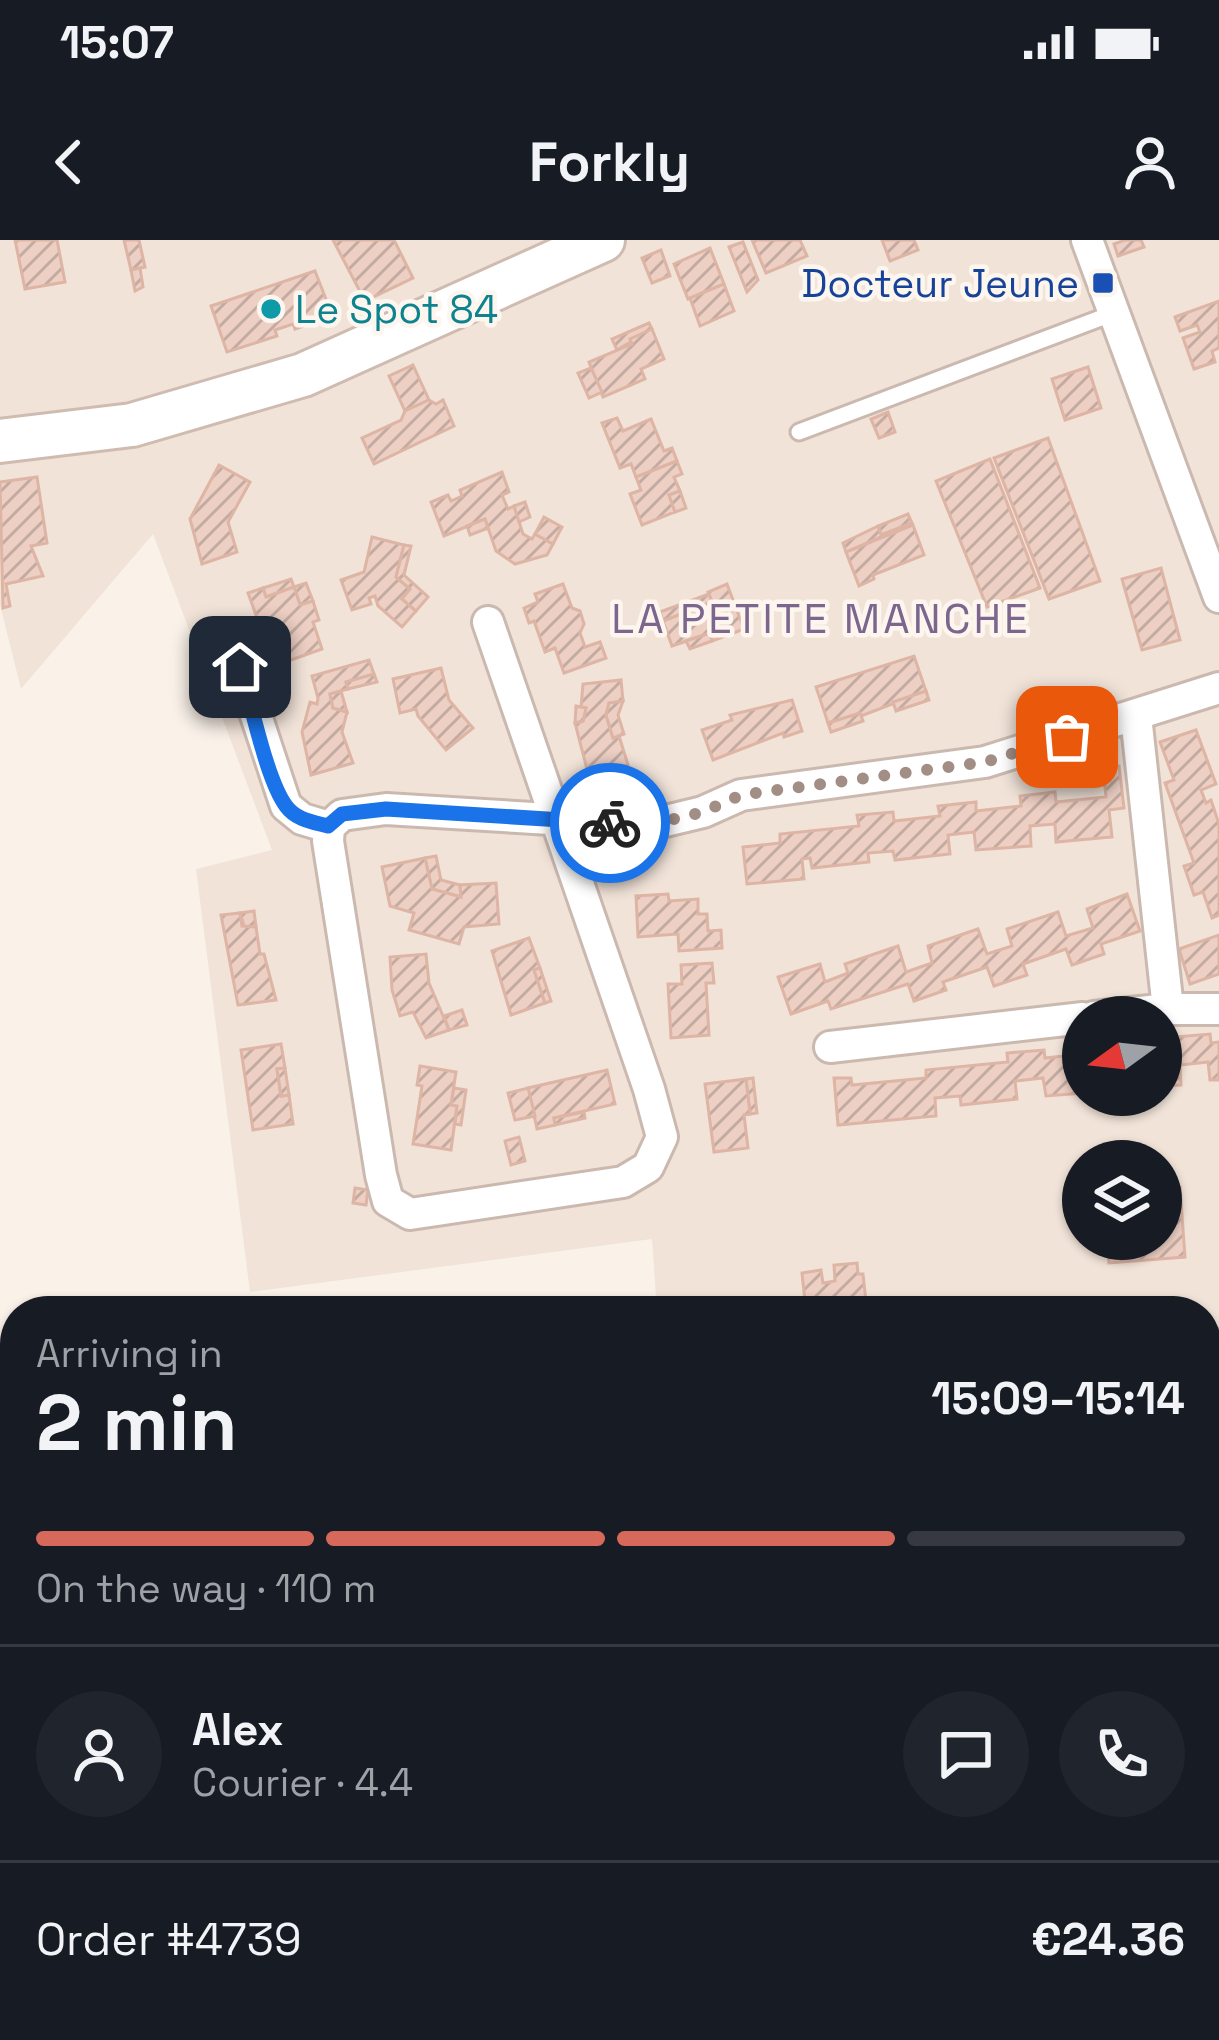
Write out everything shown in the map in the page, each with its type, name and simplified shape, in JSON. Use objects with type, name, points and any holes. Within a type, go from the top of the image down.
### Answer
[{"type":"main road","points":[[0,441],[132,425],[304,374],[603,240]]},
{"type":"street","points":[[1087,240],[1216,579]]},
{"type":"street","points":[[488,622],[556,820],[649,1089],[662,1138],[648,1167],[623,1182],[410,1214],[388,1201],[381,1175],[328,841],[328,826],[342,814],[386,809],[556,820],[649,825],[703,812],[741,795],[985,762],[1219,688]]},
{"type":"street","points":[[240,667],[286,806],[302,819],[328,826]]},
{"type":"street","points":[[1136,716],[1167,996]]},
{"type":"street","points":[[1182,1009],[1219,1009]]},
{"type":"street","points":[[830,1047],[1062,1020]]},
{"type":"lane","points":[[799,432],[1114,314]]},
{"type":"shaded area","points":[[0,240],[1219,240],[1219,1296],[656,1296],[652,1239],[250,1292],[196,869],[272,850],[153,534],[21,689],[0,605]]},
{"type":"building","points":[[15,240],[57,240],[65,282],[25,289]]},
{"type":"building","points":[[124,240],[139,240],[145,267],[131,270]]},
{"type":"building","points":[[333,240],[394,240],[413,278],[365,301]]},
{"type":"building","points":[[752,240],[800,240],[807,256],[766,273]]},
{"type":"building","points":[[882,240],[914,240],[918,250],[890,261]]},
{"type":"building","points":[[1141,240],[1144,247],[1118,256],[1114,244]]},
{"type":"building","points":[[743,242],[758,280],[747,292],[729,247]]},
{"type":"building","points":[[710,248],[724,284],[688,299],[674,264]]},
{"type":"building","points":[[661,250],[670,276],[652,283],[642,258]]},
{"type":"building","points":[[140,268],[143,287],[135,291],[131,270]]},
{"type":"building","name":"Le Spot 84","points":[[315,271],[329,317],[295,329],[293,324],[275,330],[277,336],[227,352],[211,306]]},
{"type":"building","points":[[724,284],[734,311],[700,326],[690,298]]},
{"type":"building","points":[[1219,301],[1219,348],[1212,351],[1215,362],[1194,369],[1183,338],[1200,332],[1197,325],[1180,331],[1175,317]]},
{"type":"building","points":[[649,323],[652,329],[617,350],[612,339]]},
{"type":"building","points":[[652,329],[664,359],[641,369],[645,379],[603,397],[589,362],[632,344],[630,339]]},
{"type":"building","points":[[413,365],[429,400],[405,411],[389,376]]},
{"type":"building","points":[[1088,367],[1101,408],[1065,420],[1052,379]]},
{"type":"building","points":[[591,368],[602,392],[589,398],[578,373]]},
{"type":"building","points":[[429,400],[436,404],[443,400],[454,426],[374,464],[362,438]]},
{"type":"building","points":[[888,412],[895,432],[879,438],[871,419]]},
{"type":"building","points":[[617,418],[623,431],[651,419],[664,451],[672,448],[677,461],[636,477],[631,464],[620,468],[602,423]]},
{"type":"building","points":[[1048,438],[1100,581],[1049,599],[994,458]]},
{"type":"building","points":[[990,459],[1040,588],[987,607],[936,481]]},
{"type":"building","points":[[677,461],[682,474],[674,477],[680,491],[669,495],[675,512],[642,525],[630,494],[641,490],[636,477]]},
{"type":"building","points":[[219,465],[250,482],[228,522],[237,552],[202,564],[190,519]]},
{"type":"building","points":[[502,472],[509,492],[502,495],[508,509],[514,506],[523,534],[532,539],[535,534],[553,544],[547,555],[515,564],[496,551],[485,519],[444,536],[431,502],[448,495],[451,501],[462,496],[460,490]]},
{"type":"building","points":[[37,477],[47,543],[31,546],[43,576],[6,584],[10,606],[3,608],[0,482]]},
{"type":"building","points":[[680,491],[686,508],[675,512],[669,495]]},
{"type":"building","points":[[525,502],[530,517],[519,522],[514,506]]},
{"type":"building","points":[[908,514],[912,523],[881,535],[878,526]]},
{"type":"building","points":[[544,517],[562,527],[553,544],[535,534]]},
{"type":"building","points":[[485,519],[488,528],[470,535],[467,526]]},
{"type":"building","points":[[912,523],[846,552],[843,543],[878,526],[881,535]]},
{"type":"building","points":[[913,525],[924,555],[873,575],[874,579],[859,586],[846,552]]},
{"type":"building","points":[[372,537],[404,545],[396,577],[410,589],[402,599],[416,611],[402,627],[378,606],[375,596],[369,598],[371,604],[352,610],[341,580],[364,572]]},
{"type":"building","points":[[404,545],[411,546],[404,575],[428,597],[416,611],[402,599],[410,589],[396,577]]},
{"type":"building","points":[[1161,568],[1180,640],[1142,650],[1122,579]]},
{"type":"building","points":[[291,579],[294,587],[266,597],[263,588]]},
{"type":"building","points":[[306,583],[313,601],[300,605],[294,587]]},
{"type":"building","points":[[563,584],[572,608],[580,611],[585,647],[600,642],[606,658],[564,673],[555,648],[545,652],[524,608],[538,602],[535,594]]},
{"type":"building","points":[[727,584],[744,629],[712,641],[710,633],[672,646],[663,621],[712,602],[708,592]]},
{"type":"building","points":[[294,587],[300,605],[313,601],[319,620],[313,622],[322,649],[288,661],[275,621],[260,626],[248,593],[263,588],[266,597]]},
{"type":"building","points":[[709,594],[712,602],[663,621],[660,612]]},
{"type":"building","points":[[710,633],[712,641],[690,649],[686,641]]},
{"type":"building","points":[[914,656],[926,691],[828,723],[816,687]]},
{"type":"building","points":[[369,660],[374,674],[346,682],[348,689],[330,694],[333,708],[347,712],[342,732],[353,763],[311,775],[302,732],[310,702],[317,704],[312,676]]},
{"type":"building","points":[[441,668],[449,700],[473,728],[446,750],[416,709],[400,713],[393,679]]},
{"type":"building","points":[[374,674],[377,682],[348,689],[346,682]]},
{"type":"building","points":[[621,680],[623,701],[609,703],[606,715],[628,765],[589,777],[575,723],[583,721],[586,708],[581,707],[583,684]]},
{"type":"building","points":[[341,691],[347,712],[333,708],[330,694]]},
{"type":"building","points":[[926,691],[929,700],[896,711],[893,702]]},
{"type":"building","points":[[792,700],[802,731],[784,737],[783,733],[713,760],[702,730],[732,720],[730,715]]},
{"type":"building","points":[[623,701],[618,715],[624,734],[613,738],[606,715],[609,703]]},
{"type":"building","points":[[576,706],[586,708],[583,721],[575,723]]},
{"type":"building","points":[[860,713],[863,721],[831,732],[828,723]]},
{"type":"building","points":[[1196,730],[1216,784],[1201,790],[1206,803],[1211,800],[1219,824],[1219,915],[1212,918],[1203,892],[1194,895],[1184,866],[1194,863],[1165,783],[1174,780],[1160,742]]},
{"type":"building","points":[[1119,766],[1124,808],[1109,810],[1112,837],[1056,842],[1055,824],[1030,826],[1031,846],[976,850],[974,832],[948,835],[950,854],[895,860],[893,851],[868,853],[869,862],[812,868],[810,858],[802,859],[804,879],[747,884],[743,847],[780,843],[780,834],[859,826],[857,815],[893,812],[894,821],[940,816],[938,806],[976,802],[976,811],[1021,806],[1020,796],[1055,792],[1056,802],[1106,797],[1103,767]]},
{"type":"building","points":[[436,856],[441,880],[460,885],[461,897],[432,889],[425,858]]},
{"type":"building","points":[[425,858],[432,889],[461,897],[460,885],[496,883],[499,924],[464,927],[459,944],[409,930],[414,913],[390,906],[382,867]]},
{"type":"building","points":[[668,894],[669,901],[698,899],[698,914],[707,914],[708,931],[721,930],[722,948],[679,951],[678,934],[638,937],[636,896]]},
{"type":"building","points":[[1127,894],[1140,931],[1101,944],[1104,954],[1072,965],[1066,949],[1023,964],[1027,975],[994,986],[987,967],[943,982],[946,990],[914,1001],[908,984],[831,1009],[828,1001],[791,1014],[778,977],[820,964],[825,982],[848,973],[845,964],[898,946],[906,972],[932,963],[928,946],[978,929],[987,954],[1012,946],[1007,929],[1058,912],[1066,936],[1093,928],[1087,909]]},
{"type":"building","points":[[254,911],[256,927],[245,929],[240,913]]},
{"type":"building","points":[[240,913],[242,926],[256,927],[276,1000],[238,1005],[221,915]]},
{"type":"building","points":[[1219,935],[1219,974],[1190,984],[1179,949]]},
{"type":"building","points":[[529,938],[545,1003],[511,1015],[492,951]]},
{"type":"building","points":[[426,954],[429,983],[449,1030],[426,1038],[413,1012],[400,1016],[390,957]]},
{"type":"building","points":[[712,963],[714,983],[706,983],[709,1035],[671,1038],[668,984],[682,984],[681,965]]},
{"type":"building","points":[[540,968],[551,1001],[545,1003],[534,970]]},
{"type":"building","points":[[462,1010],[467,1025],[449,1030],[444,1016]]},
{"type":"building","points":[[1210,1034],[1211,1043],[1219,1042],[1219,1080],[1210,1080],[1208,1062],[1182,1065],[1182,1036]]},
{"type":"building","points":[[281,1044],[285,1068],[277,1069],[281,1096],[289,1095],[293,1124],[253,1130],[241,1050]]},
{"type":"building","points":[[1044,1050],[1045,1058],[1062,1056],[1062,1095],[1046,1096],[1043,1078],[1015,1081],[1017,1099],[961,1105],[960,1096],[935,1098],[936,1116],[838,1125],[834,1078],[851,1078],[852,1085],[926,1078],[926,1070],[1008,1062],[1007,1053]]},
{"type":"building","points":[[420,1066],[456,1072],[451,1150],[413,1144],[422,1086],[417,1085]]},
{"type":"building","points":[[285,1068],[289,1095],[281,1096],[277,1069]]},
{"type":"building","points":[[607,1070],[615,1104],[554,1118],[555,1125],[537,1129],[528,1088]]},
{"type":"building","points":[[753,1078],[757,1113],[750,1114],[746,1079]]},
{"type":"building","points":[[746,1079],[748,1148],[714,1152],[705,1084]]},
{"type":"building","points":[[454,1088],[466,1090],[461,1125],[455,1124],[457,1106],[451,1105]]},
{"type":"building","points":[[528,1088],[535,1116],[515,1120],[508,1093]]},
{"type":"building","points":[[584,1112],[585,1118],[555,1125],[554,1118]]},
{"type":"building","points":[[519,1137],[525,1161],[511,1165],[505,1141]]},
{"type":"building","points":[[355,1188],[368,1190],[366,1205],[353,1203]]},
{"type":"building","points":[[857,1263],[865,1296],[804,1296],[802,1273],[821,1270],[823,1283],[835,1281],[834,1265]]},
{"type":"way so far","points":[[610,823],[649,825],[703,812],[741,795],[985,762],[1067,737]]},
{"type":"place","name":"Docteur Jeune","points":[[1103,283]]},
{"type":"place","name":"Le Spot 84","points":[[271,309]]},
{"type":"district","name":"LA PETITE MANCHE","points":[[821,618]]},
{"type":"route","points":[[240,667],[275,782],[286,806],[302,819],[328,826],[342,814],[386,809],[610,823]]}]
